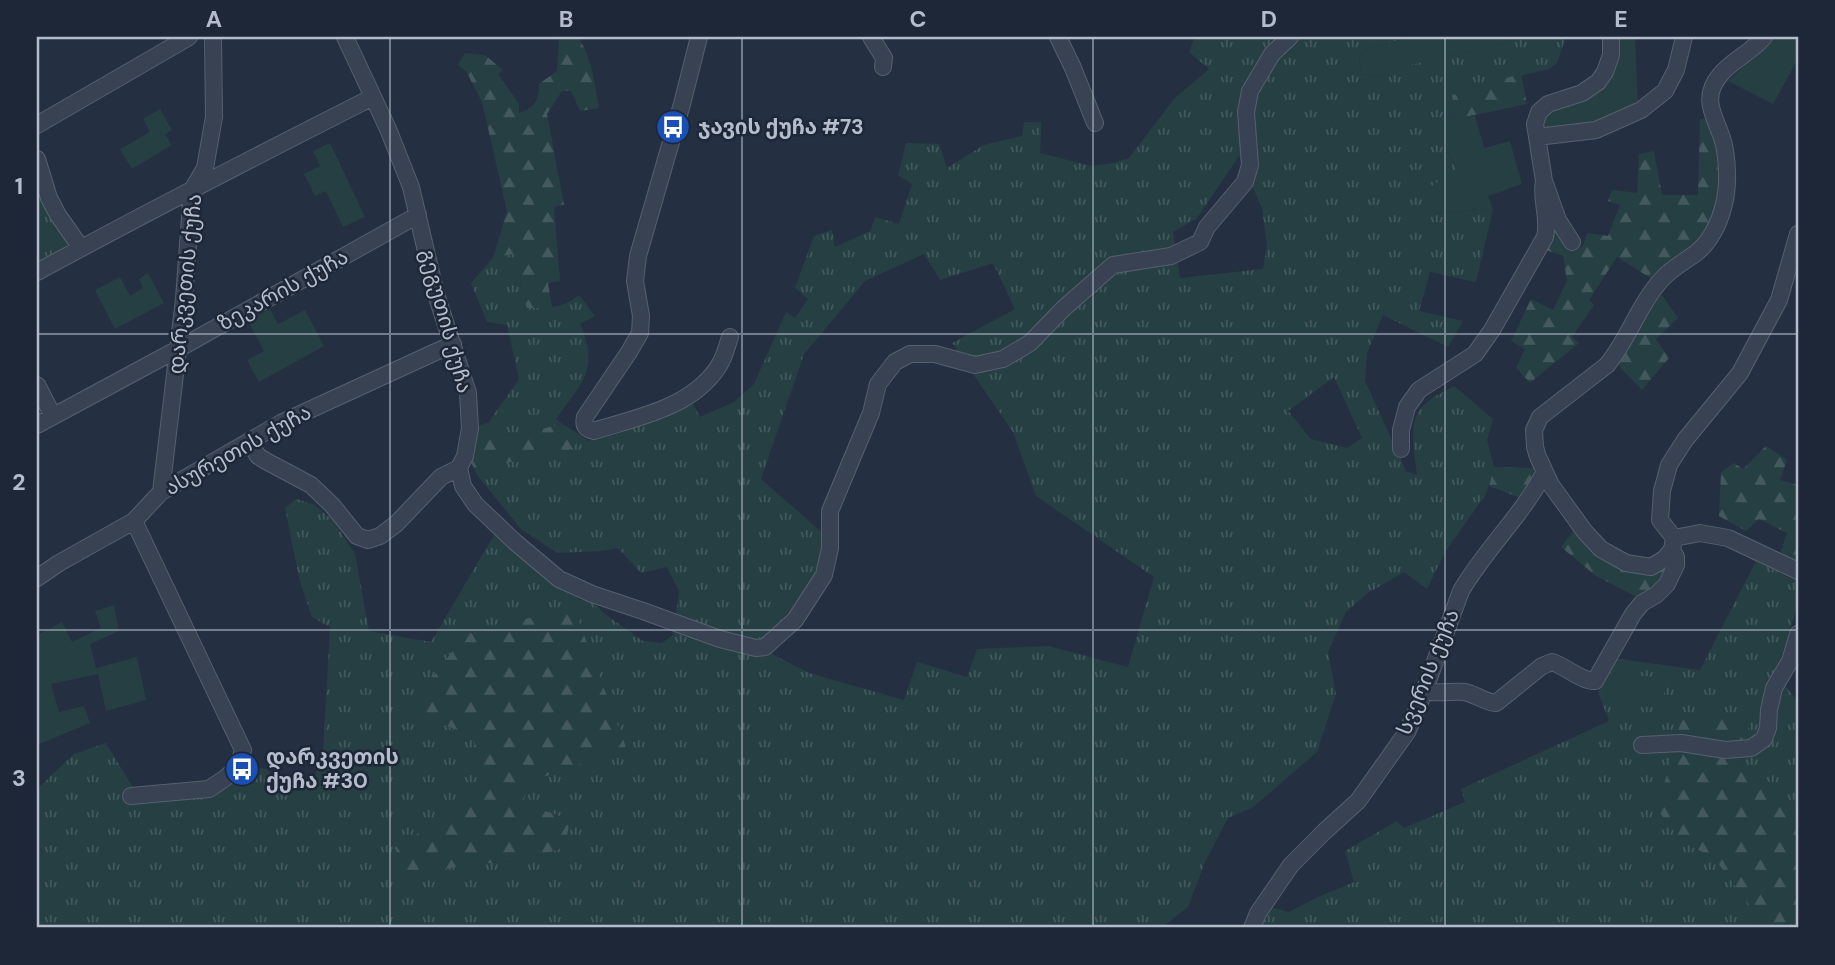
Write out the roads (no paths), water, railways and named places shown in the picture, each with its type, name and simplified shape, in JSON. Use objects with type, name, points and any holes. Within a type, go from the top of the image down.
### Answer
[{"type":"street","points":[[37,125],[189,37]]},
{"type":"street","name":"დარკვეთის ქუჩა","points":[[161,492],[184,299],[192,190],[205,168],[214,117],[213,37]]},
{"type":"street","name":"გეგუთის ქუჩა","points":[[345,37],[411,187],[436,294],[468,394],[470,428],[465,456],[459,468]]},
{"type":"street","points":[[699,37],[638,256],[635,281],[641,316],[640,333],[585,417],[585,427],[594,431],[666,409],[698,390],[719,366],[730,337]]},
{"type":"street","points":[[872,37],[884,58],[883,67]]},
{"type":"street","points":[[249,441],[258,456],[311,485],[332,505],[357,536],[368,540],[380,536],[396,524],[441,477],[459,468],[463,486],[475,505],[559,579],[592,594],[720,639],[756,648],[765,647],[795,620],[824,575],[830,548],[831,511],[871,412],[878,384],[895,362],[910,354],[936,354],[975,365],[1003,359],[1030,343],[1112,265],[1171,256],[1199,242],[1207,227],[1245,182],[1250,165],[1247,111],[1250,91],[1272,54],[1290,37]]},
{"type":"street","points":[[1572,242],[1558,220],[1544,181],[1535,124],[1539,112],[1548,104],[1582,93],[1598,82],[1611,55],[1611,37]]},
{"type":"street","points":[[1537,137],[1596,130],[1641,110],[1665,91],[1676,70],[1684,37]]},
{"type":"street","points":[[1764,37],[1720,75],[1710,94],[1710,108],[1725,147],[1727,174],[1723,209],[1714,231],[1698,251],[1673,269],[1657,285],[1607,365],[1540,417],[1534,430],[1535,447],[1544,473],[1585,532],[1601,549],[1615,558],[1626,563],[1651,567],[1664,559],[1673,544],[1700,533],[1728,538],[1798,570]]},
{"type":"street","points":[[1061,38],[1095,123]]},
{"type":"street","points":[[37,272],[211,178],[373,97]]},
{"type":"street","points":[[37,159],[49,198],[81,248]]},
{"type":"street","points":[[1401,449],[1401,430],[1407,407],[1419,390],[1475,354],[1492,330],[1545,237],[1548,227],[1542,188],[1544,181]]},
{"type":"street","name":"ზეკარის ქუჩა","points":[[37,425],[418,215]]},
{"type":"street","points":[[1424,691],[1466,692],[1487,702],[1496,703],[1542,666],[1552,662],[1590,682],[1595,681],[1633,614],[1642,603],[1656,595],[1667,584],[1676,565],[1673,544],[1660,520],[1662,491],[1670,465],[1685,440],[1741,373],[1779,300],[1798,234]]},
{"type":"street","name":"ასურეთის ქუჩა","points":[[37,578],[134,521],[161,492],[281,423],[453,344]]},
{"type":"street","points":[[37,385],[53,416]]},
{"type":"street","name":"სვერის ქუჩა","points":[[1252,928],[1258,913],[1292,864],[1358,801],[1407,732],[1461,591],[1544,473]]},
{"type":"street","points":[[131,796],[209,789],[238,767],[243,750],[134,521]]},
{"type":"street","points":[[1642,745],[1681,743],[1725,750],[1751,748],[1764,738],[1774,688],[1790,661],[1798,634]]},
{"type":"place","name":"ჯავის ქუჩა #73","points":[[673,127]]},
{"type":"place","name":"დარკვეთის ქუჩა #30","points":[[242,769]]}]
